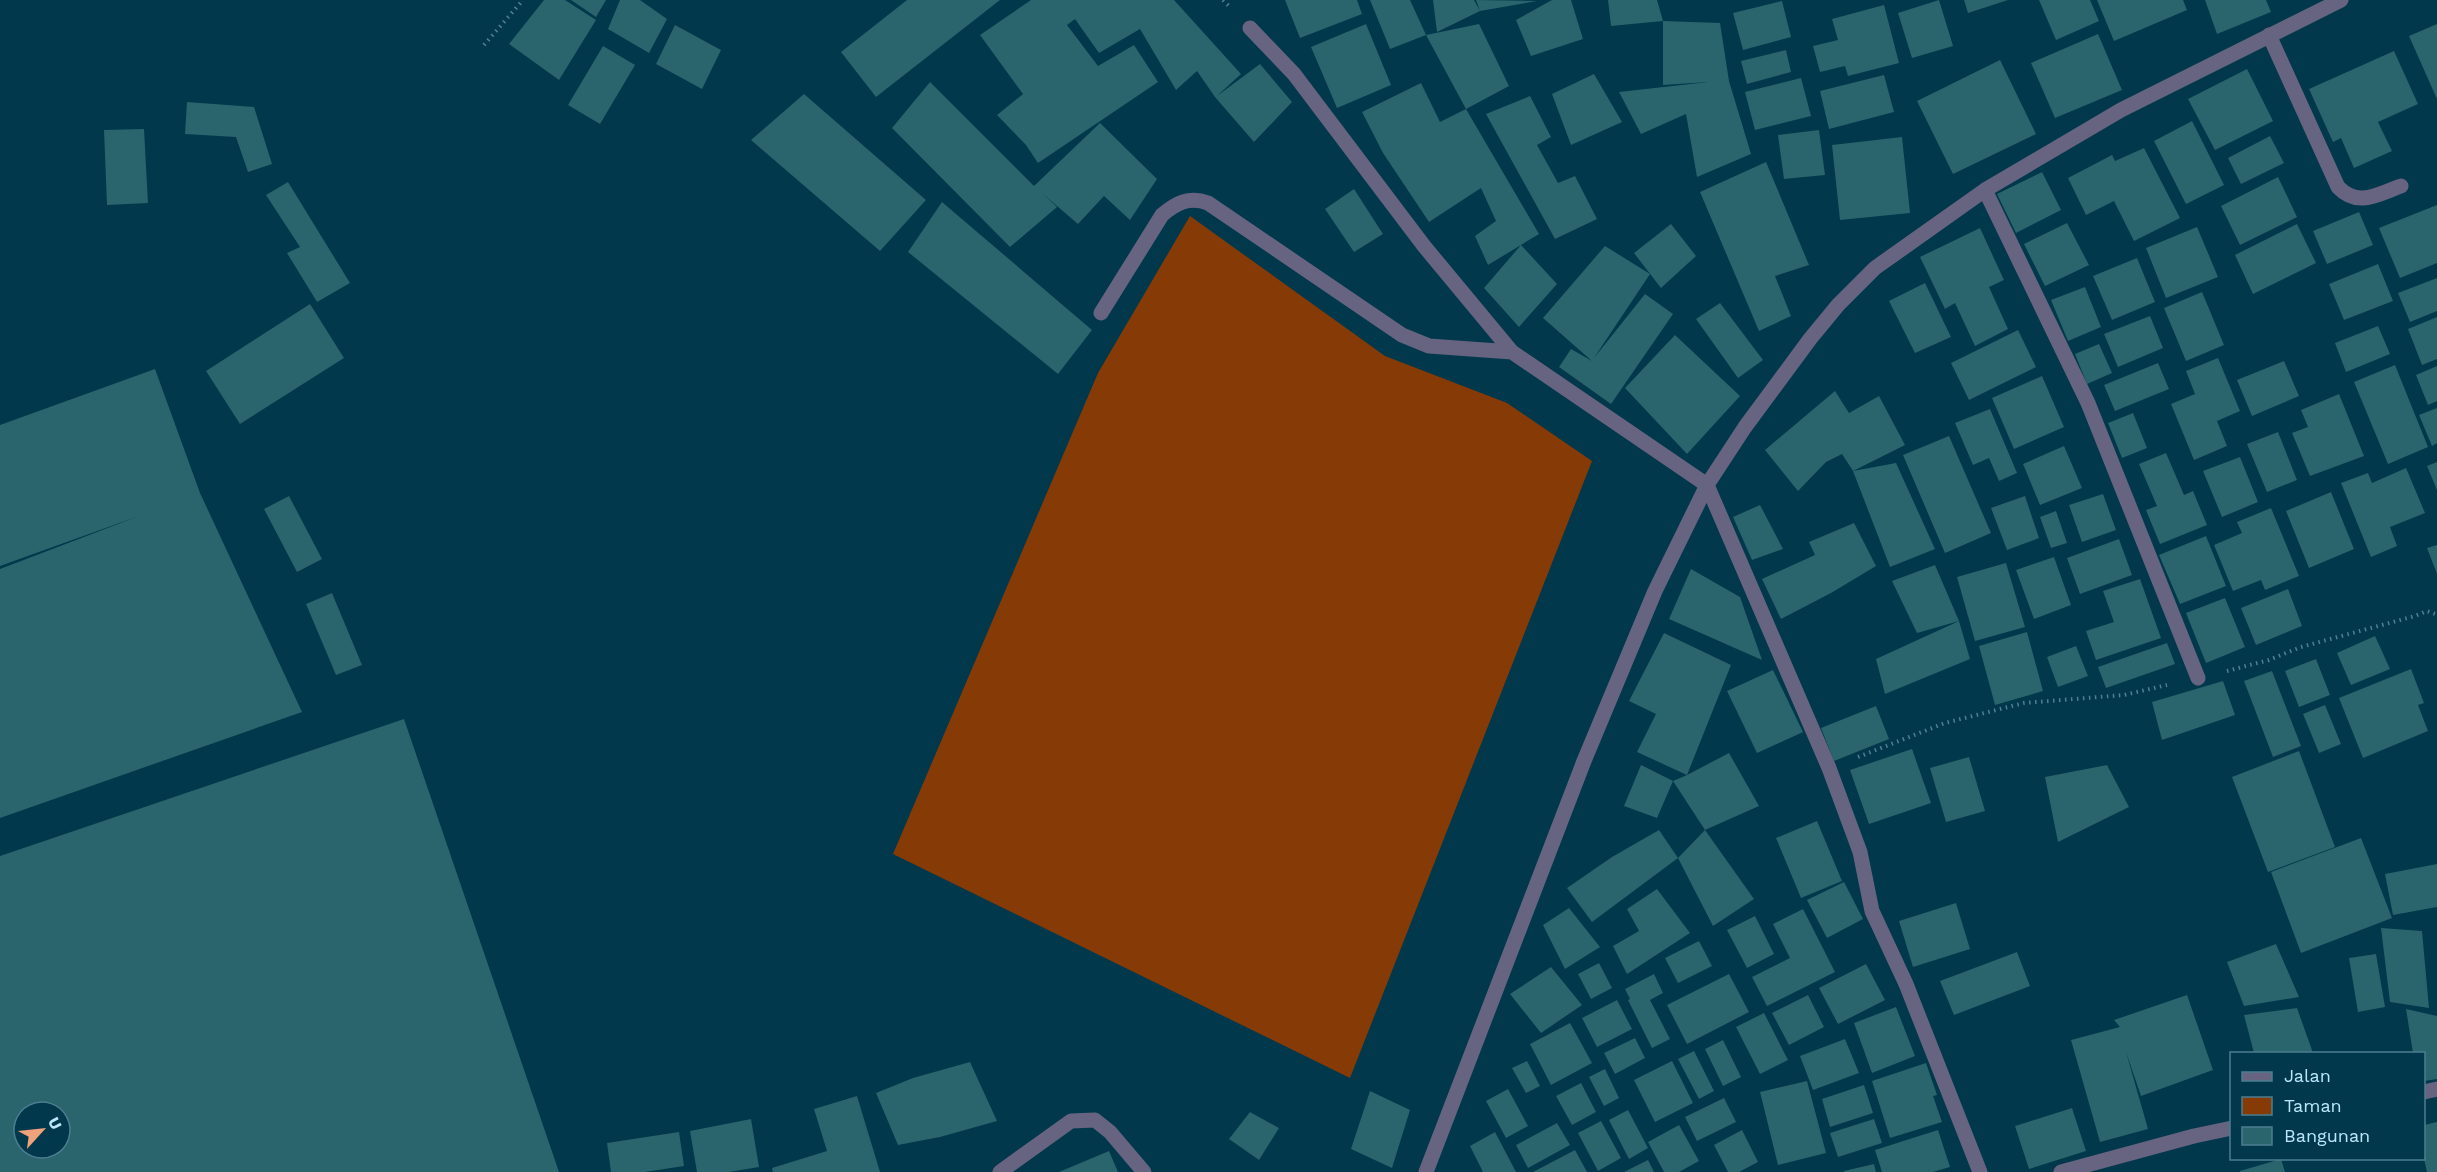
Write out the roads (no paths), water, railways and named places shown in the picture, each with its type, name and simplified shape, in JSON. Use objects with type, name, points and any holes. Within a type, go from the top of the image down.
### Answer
[{"type":"street","points":[[1426,1172],[1588,750],[1655,591],[1707,485],[1745,427],[1810,339],[1838,305],[1875,268],[1985,190],[2121,110],[2341,0]]},
{"type":"street","points":[[1250,28],[1294,74],[1424,246],[1512,352],[1707,485],[1829,768],[1860,852],[1872,911],[1906,984],[1980,1172]]},
{"type":"street","points":[[2269,35],[2338,187],[2346,196],[2358,199],[2401,186]]},
{"type":"street","points":[[1985,190],[2088,403],[2198,678]]},
{"type":"street","points":[[1101,313],[1162,215],[1185,200],[1197,199],[1208,203],[1402,335],[1429,346],[1512,352]]},
{"type":"street","points":[[1000,1172],[1071,1121],[1095,1120],[1110,1132],[1144,1172]]},
{"type":"street","points":[[2061,1172],[2230,1128]]}]
